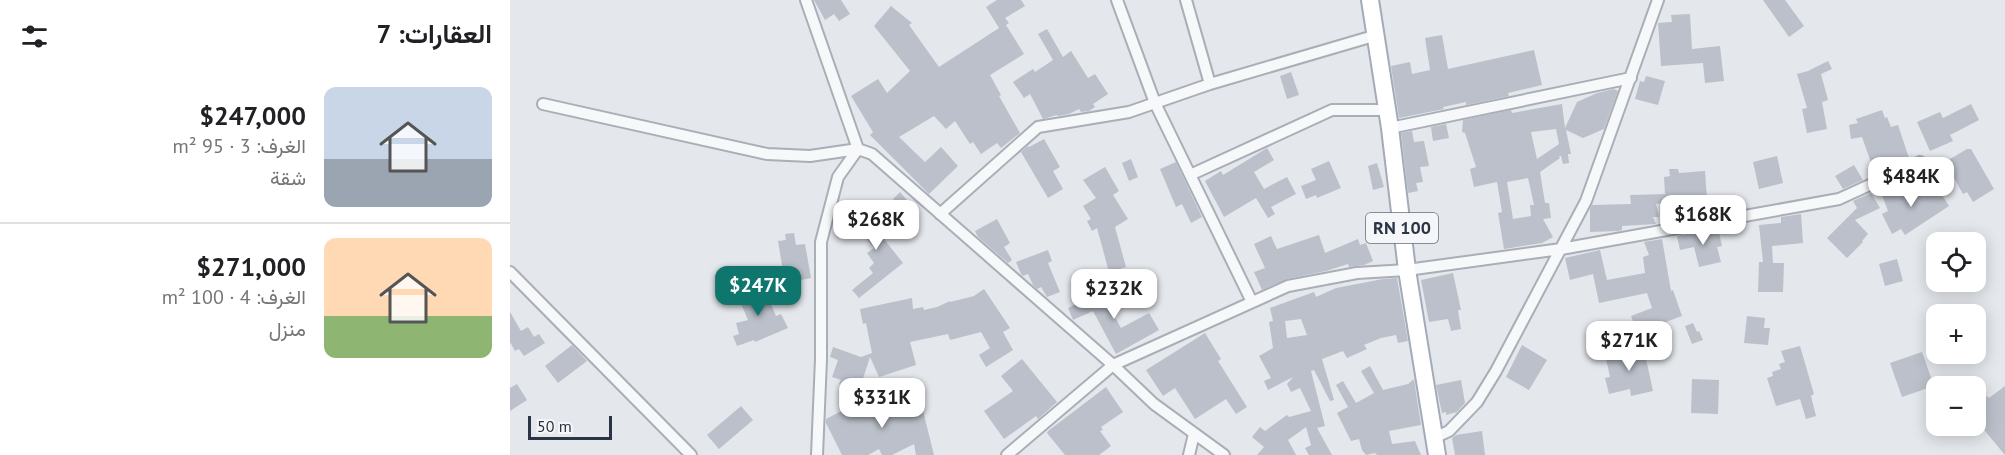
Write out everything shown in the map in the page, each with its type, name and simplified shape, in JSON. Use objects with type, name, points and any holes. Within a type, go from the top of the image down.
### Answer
[{"type":"main road","name":"RN 100","points":[[1370,0],[1390,128],[1407,270],[1437,455]]},
{"type":"street","points":[[806,0],[858,149]]},
{"type":"street","points":[[1117,0],[1155,103],[1252,302]]},
{"type":"street","points":[[1186,0],[1210,84]]},
{"type":"street","points":[[1434,438],[1449,430],[1477,402],[1496,371],[1586,201],[1659,0]]},
{"type":"street","points":[[940,214],[1038,127],[1129,112],[1210,84],[1377,35]]},
{"type":"street","points":[[1390,128],[1631,78]]},
{"type":"street","points":[[543,104],[767,154],[810,156],[858,149],[872,154],[1113,365],[1154,404],[1224,455]]},
{"type":"street","points":[[1190,175],[1332,110],[1387,111]]},
{"type":"street","points":[[817,455],[821,359],[821,242],[838,177],[858,149]]},
{"type":"street","points":[[1007,455],[1113,365],[1288,286],[1357,273],[1407,270],[1561,249],[1839,199],[1920,162]]},
{"type":"street","points":[[510,272],[691,455]]},
{"type":"street","points":[[1189,455],[1194,434]]},
{"type":"building","points":[[814,0],[841,0],[850,14],[839,21],[834,14],[825,20]]},
{"type":"building","points":[[997,0],[1021,0],[1025,6],[1005,18],[1009,23],[1006,25],[1024,54],[990,75],[1020,133],[1001,148],[997,143],[981,154],[973,142],[970,144],[955,121],[946,129],[934,116],[899,137],[925,162],[941,147],[958,166],[929,194],[870,135],[873,132],[851,96],[878,79],[887,93],[910,71],[874,26],[891,6],[912,23],[909,25],[939,67],[999,28],[986,7]]},
{"type":"building","points":[[1763,0],[1785,0],[1804,26],[1789,37]]},
{"type":"building","points":[[1690,14],[1692,49],[1720,46],[1724,81],[1705,83],[1703,63],[1661,66],[1658,23],[1672,22],[1671,15]]},
{"type":"building","points":[[1047,29],[1063,57],[1071,51],[1088,78],[1095,74],[1108,94],[1093,104],[1095,107],[1089,111],[1081,112],[1079,109],[1069,114],[1043,119],[1030,94],[1024,98],[1013,82],[1033,69],[1035,72],[1053,60],[1038,34]]},
{"type":"building","points":[[1442,35],[1448,69],[1534,50],[1542,85],[1508,93],[1509,96],[1466,105],[1466,102],[1399,118],[1391,66],[1410,62],[1412,74],[1430,70],[1425,38]]},
{"type":"building","points":[[1828,61],[1832,69],[1821,74],[1828,100],[1822,102],[1827,129],[1807,133],[1802,109],[1807,108],[1797,74]]},
{"type":"building","points":[[1291,72],[1299,95],[1287,99],[1280,76]]},
{"type":"building","points":[[1646,76],[1665,81],[1658,105],[1635,99],[1640,81],[1644,82]]},
{"type":"building","points":[[1614,89],[1618,91],[1604,129],[1583,138],[1566,130],[1571,154],[1568,154],[1569,163],[1563,164],[1561,156],[1559,156],[1560,158],[1540,172],[1545,203],[1549,203],[1551,218],[1543,219],[1553,237],[1542,243],[1504,249],[1498,213],[1502,212],[1497,182],[1474,187],[1470,169],[1476,167],[1465,133],[1462,132],[1463,120],[1511,110],[1512,113],[1562,104],[1565,128],[1577,102],[1597,93]],"holes":[[[1556,129],[1559,144],[1537,159],[1531,132]],[[1528,178],[1534,205],[1530,205],[1531,216],[1513,219],[1507,182]]]},
{"type":"building","points":[[1971,104],[1979,120],[1950,135],[1953,141],[1930,151],[1917,122],[1940,112],[1943,118]]},
{"type":"building","points":[[1882,110],[1891,127],[1898,125],[1909,158],[1873,168],[1862,137],[1851,139],[1849,125],[1858,123],[1856,119]]},
{"type":"building","points":[[1446,124],[1449,138],[1433,141],[1431,127]]},
{"type":"building","points":[[1412,131],[1414,142],[1424,141],[1429,166],[1420,167],[1423,182],[1416,183],[1418,191],[1408,193],[1401,133]]},
{"type":"building","points":[[1044,139],[1060,167],[1053,171],[1063,189],[1048,198],[1021,152]]},
{"type":"building","points":[[1267,148],[1274,160],[1254,172],[1264,189],[1287,177],[1296,194],[1271,207],[1275,214],[1268,218],[1256,198],[1224,217],[1205,181],[1221,171],[1223,175]]},
{"type":"building","points":[[1971,149],[1994,189],[1973,202],[1967,192],[1963,194],[1945,162]]},
{"type":"building","points":[[1777,156],[1783,183],[1759,189],[1753,162]]},
{"type":"building","points":[[1131,159],[1138,177],[1129,181],[1122,163]]},
{"type":"building","points":[[1329,161],[1341,188],[1317,198],[1316,195],[1306,199],[1301,186],[1316,180],[1311,169]]},
{"type":"building","points":[[1176,162],[1202,217],[1191,223],[1182,204],[1176,207],[1160,169]]},
{"type":"building","points":[[1377,163],[1384,187],[1373,190],[1368,166]]},
{"type":"building","points":[[1854,165],[1863,180],[1843,189],[1835,176]]},
{"type":"building","points":[[1105,167],[1119,191],[1113,195],[1128,219],[1115,227],[1126,267],[1109,272],[1097,228],[1092,231],[1087,221],[1091,219],[1083,206],[1096,198],[1083,180]]},
{"type":"building","points":[[1669,169],[1678,169],[1679,173],[1705,171],[1708,215],[1672,216],[1669,202],[1656,204],[1659,217],[1653,217],[1656,224],[1622,226],[1622,230],[1618,231],[1590,232],[1592,205],[1631,204],[1630,195],[1665,194],[1664,177],[1670,176]]},
{"type":"building","points":[[1899,181],[1909,201],[1935,184],[1949,206],[1905,235],[1901,229],[1892,234],[1882,214],[1888,211],[1880,190]]},
{"type":"building","points":[[900,192],[912,206],[905,212],[893,199]]},
{"type":"building","points":[[1871,193],[1880,208],[1855,220],[1868,234],[1847,258],[1827,238],[1857,208],[1853,201]]},
{"type":"building","points":[[869,207],[890,233],[883,238],[903,263],[859,298],[852,290],[873,273],[869,268],[874,263],[867,253],[874,248],[858,229],[860,227],[853,221]]},
{"type":"building","points":[[1801,214],[1803,243],[1772,246],[1773,263],[1784,263],[1783,292],[1758,292],[1759,262],[1763,262],[1759,225],[1781,223],[1781,217]]},
{"type":"building","points":[[997,219],[1010,243],[1004,247],[1012,260],[1008,263],[978,237],[975,231]]},
{"type":"building","points":[[1718,228],[1722,246],[1717,247],[1721,262],[1699,267],[1694,247],[1680,250],[1677,236]]},
{"type":"building","points":[[794,233],[796,245],[805,244],[811,278],[785,283],[778,241],[786,240],[785,234]]},
{"type":"building","points":[[1319,235],[1325,253],[1358,239],[1360,245],[1366,243],[1373,261],[1349,267],[1348,264],[1287,279],[1262,290],[1254,272],[1265,268],[1254,244],[1271,236],[1277,249]]},
{"type":"building","points":[[1662,239],[1671,291],[1673,290],[1682,316],[1658,325],[1657,321],[1636,329],[1631,316],[1652,308],[1647,293],[1599,303],[1593,274],[1570,280],[1565,258],[1600,250],[1607,280],[1645,273],[1643,257],[1649,255],[1644,242]]},
{"type":"building","points":[[1048,250],[1052,261],[1048,263],[1060,292],[1047,297],[1041,287],[1037,289],[1033,285],[1028,274],[1023,276],[1021,274],[1016,262]]},
{"type":"building","points":[[1897,259],[1903,281],[1885,286],[1879,264]]},
{"type":"building","points":[[1453,273],[1461,310],[1458,310],[1461,329],[1451,331],[1448,319],[1429,322],[1421,280]]},
{"type":"building","points":[[1397,278],[1408,341],[1398,343],[1396,335],[1381,338],[1364,345],[1367,349],[1347,358],[1343,351],[1322,359],[1334,400],[1330,401],[1314,370],[1311,371],[1325,426],[1317,428],[1332,455],[1309,455],[1305,448],[1311,445],[1306,427],[1288,440],[1296,455],[1257,455],[1264,447],[1252,437],[1260,427],[1265,431],[1287,415],[1289,417],[1311,411],[1300,388],[1291,392],[1287,384],[1293,377],[1268,390],[1264,381],[1271,378],[1259,356],[1273,348],[1269,322],[1273,321],[1270,308],[1314,292],[1316,297],[1336,288]],"holes":[[[1301,319],[1307,335],[1287,338],[1285,321]]]},
{"type":"building","points":[[762,283],[776,316],[781,314],[788,328],[755,342],[754,340],[737,346],[733,336],[739,334],[736,323],[748,320],[737,294]]},
{"type":"building","points":[[1114,285],[1121,299],[1108,305],[1121,328],[1149,313],[1159,330],[1116,354],[1093,311],[1073,320],[1068,308]]},
{"type":"building","points":[[984,289],[1010,328],[1003,332],[1013,350],[986,367],[979,355],[990,348],[981,332],[950,340],[948,334],[910,342],[916,365],[879,377],[870,357],[859,391],[839,384],[841,380],[832,377],[838,360],[830,357],[833,347],[861,357],[872,353],[866,323],[863,324],[860,309],[912,298],[913,309],[923,307],[924,310],[974,296]]},
{"type":"building","points":[[510,312],[521,331],[528,327],[534,337],[539,334],[545,343],[524,356],[519,349],[515,351],[510,342]]},
{"type":"building","points":[[1747,316],[1765,318],[1764,328],[1770,328],[1768,345],[1744,343]]},
{"type":"building","points":[[1693,323],[1703,340],[1692,344],[1685,326]]},
{"type":"building","points":[[1205,333],[1221,359],[1218,361],[1247,407],[1236,414],[1226,399],[1195,419],[1175,388],[1163,396],[1146,370]]},
{"type":"building","points":[[572,345],[587,361],[558,383],[545,366]]},
{"type":"building","points":[[1522,345],[1547,360],[1529,390],[1506,377]]},
{"type":"building","points":[[1643,345],[1653,391],[1631,396],[1630,389],[1609,394],[1605,378],[1610,377],[1605,354]]},
{"type":"building","points":[[1800,346],[1814,394],[1811,396],[1816,416],[1806,419],[1800,399],[1776,406],[1767,378],[1773,376],[1772,372],[1781,369],[1779,364],[1785,362],[1781,351]]},
{"type":"building","points":[[1922,352],[1930,376],[1926,376],[1926,389],[1902,397],[1890,363]]},
{"type":"building","points":[[1022,359],[1057,402],[1038,419],[1036,416],[1004,439],[984,411],[1013,391],[1001,376]]},
{"type":"building","points":[[1370,366],[1383,390],[1408,384],[1414,379],[1421,425],[1389,431],[1392,444],[1415,441],[1421,455],[1377,455],[1375,453],[1366,455],[1359,439],[1351,441],[1337,413],[1348,407],[1336,385],[1343,381],[1356,403],[1374,393],[1361,371]]},
{"type":"building","points":[[1692,379],[1719,380],[1718,414],[1691,413]]},
{"type":"building","points":[[1461,380],[1465,403],[1457,412],[1446,415],[1446,412],[1442,413],[1436,385]]},
{"type":"building","points":[[517,384],[527,400],[510,411],[510,388]]},
{"type":"building","points":[[2005,386],[2005,455],[1986,432],[1986,397],[1989,398]]},
{"type":"building","points":[[1106,387],[1123,412],[1101,427],[1103,430],[1100,431],[1111,446],[1099,455],[1065,455],[1047,433],[1048,431]]},
{"type":"building","points":[[919,395],[934,455],[916,455],[914,444],[892,455],[882,455],[879,449],[868,455],[842,455],[826,419],[861,401],[868,414]]},
{"type":"building","points":[[741,406],[753,420],[719,449],[707,435]]},
{"type":"building","points":[[1482,431],[1485,455],[1455,455],[1452,438],[1456,435]]}]
